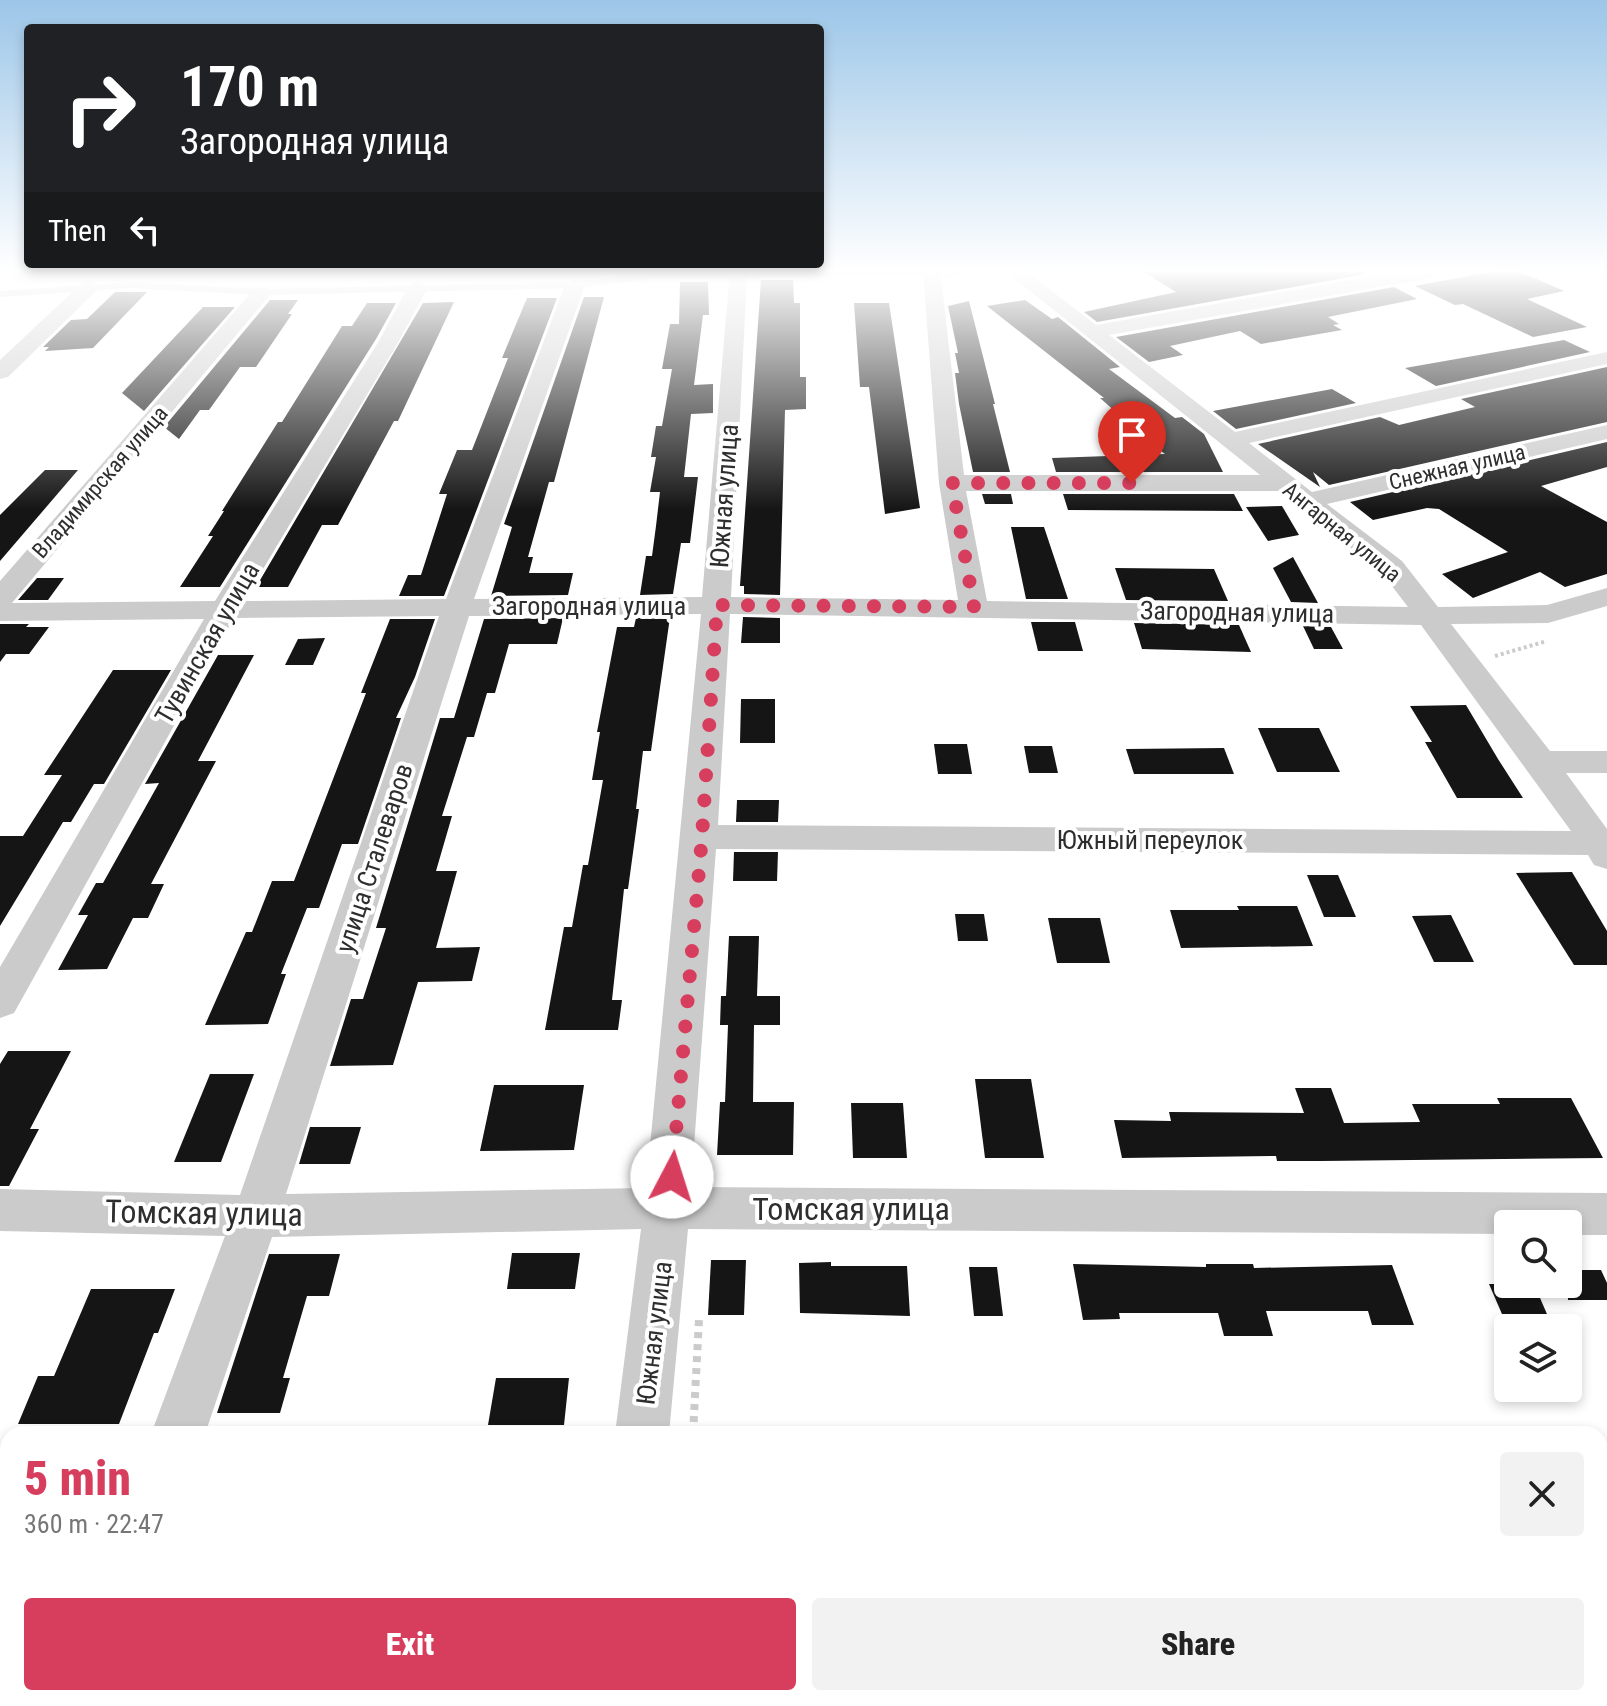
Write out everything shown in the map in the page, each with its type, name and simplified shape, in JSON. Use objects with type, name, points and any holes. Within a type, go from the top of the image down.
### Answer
[{"type":"street","points":[[0,372],[22,351]]},
{"type":"street","name":"Владимирская улица","points":[[0,599],[212,351]]},
{"type":"street","name":"Тувинская улица","points":[[0,1002],[224,610],[383,351]]},
{"type":"street","name":"улица Сталеваров","points":[[181,1426],[256,1216],[457,607],[551,351]]},
{"type":"street","name":"Южная улица","points":[[643,1426],[669,1208],[702,837],[733,351]]},
{"type":"street","points":[[946,351],[952,483],[974,607]]},
{"type":"street","name":"Ангарная улица","points":[[1115,351],[1392,567],[1541,762],[1602,849]]},
{"type":"street","points":[[1228,441],[1607,358]]},
{"type":"street","name":"Снежная улица","points":[[1306,501],[1607,432]]},
{"type":"street","points":[[952,483],[1282,483]]},
{"type":"street","name":"Загородная улица","points":[[0,612],[717,605],[1432,616],[1548,614],[1607,597]]},
{"type":"street","points":[[1541,762],[1607,762]]},
{"type":"street","name":"Южный переулок","points":[[702,837],[1602,849]]},
{"type":"street","name":"Томская улица","points":[[0,1210],[256,1216],[669,1208],[1607,1214]]},
{"type":"building","points":[[162,351],[197,351],[144,411],[122,393]]},
{"type":"building","points":[[228,351],[267,351],[256,367],[240,367],[209,410],[200,410],[179,439],[164,427]]},
{"type":"building","points":[[327,351],[369,351],[220,587],[180,587],[213,536],[208,536],[222,511],[278,422],[282,422]]},
{"type":"building","points":[[395,351],[431,351],[398,421],[394,421],[338,525],[322,525],[288,587],[256,587]]},
{"type":"building","points":[[505,351],[537,351],[444,596],[399,596],[408,575],[421,575],[447,494],[439,494],[457,450],[472,450],[508,358],[502,358]]},
{"type":"building","points":[[565,351],[590,351],[554,482],[549,482],[528,557],[533,557],[529,573],[573,573],[568,595],[491,596],[512,527],[504,524]]},
{"type":"building","points":[[665,351],[698,351],[694,385],[713,384],[713,413],[691,414],[684,477],[698,477],[690,543],[681,543],[673,594],[640,595],[646,556],[652,556],[660,492],[650,492],[656,457],[651,457],[656,426],[662,426],[672,369],[662,369]]},
{"type":"building","points":[[756,351],[800,351],[800,377],[806,377],[806,409],[785,410],[780,595],[744,594],[744,586],[740,586]]},
{"type":"building","points":[[857,351],[896,351],[920,508],[885,514],[869,387],[860,387]]},
{"type":"building","points":[[957,351],[982,351],[1010,472],[973,472],[955,373],[959,373],[955,353]]},
{"type":"building","points":[[1044,351],[1100,351],[1120,367],[1109,369],[1175,418],[1182,417],[1204,434],[1223,472],[1056,472],[1052,458],[1165,454],[1112,414],[1117,413],[1100,398],[1104,398]]},
{"type":"building","points":[[1134,351],[1177,351],[1183,355],[1149,362]]},
{"type":"building","points":[[1504,351],[1590,352],[1436,386],[1405,368]]},
{"type":"building","points":[[1607,367],[1607,422],[1329,485],[1313,472],[1320,487],[1258,444],[1380,417],[1399,425],[1475,407],[1461,399]]},
{"type":"building","points":[[1332,389],[1356,403],[1236,429],[1213,411]]},
{"type":"building","points":[[1607,442],[1607,467],[1541,486],[1607,522],[1607,574],[1565,587],[1540,572],[1473,598],[1442,574],[1508,552],[1439,509],[1427,508],[1373,520],[1350,502]]},
{"type":"building","points":[[45,470],[78,470],[0,561],[0,515]]},
{"type":"building","points":[[982,494],[1011,494],[1013,504],[985,504]]},
{"type":"building","points":[[1063,494],[1234,494],[1243,511],[1068,510]]},
{"type":"building","points":[[1282,506],[1299,535],[1268,541],[1246,507]]},
{"type":"building","points":[[1011,527],[1044,527],[1068,599],[1026,599]]},
{"type":"building","points":[[1293,557],[1318,603],[1291,602],[1273,568]]},
{"type":"building","points":[[1115,568],[1214,569],[1228,601],[1126,600]]},
{"type":"building","points":[[37,578],[64,578],[48,600],[18,600]]},
{"type":"building","points":[[670,617],[651,751],[643,751],[628,889],[624,889],[612,1000],[622,1000],[618,1030],[545,1030],[564,927],[572,927],[583,865],[588,865],[603,780],[592,780],[600,732],[597,732],[617,627],[634,627],[636,618]]},
{"type":"building","points":[[743,617],[780,618],[780,643],[741,643]]},
{"type":"building","points":[[563,618],[557,644],[509,644],[495,693],[487,693],[474,737],[467,737],[442,816],[452,816],[436,871],[457,871],[436,948],[480,947],[472,981],[418,982],[393,1065],[330,1066],[351,999],[363,999],[386,928],[376,928],[440,718],[454,718],[484,619]]},
{"type":"building","points":[[390,619],[435,619],[415,677],[396,718],[401,718],[358,844],[342,844],[319,908],[307,908],[281,974],[286,974],[268,1024],[205,1025],[246,932],[252,932],[272,881],[294,881],[366,693],[361,693]]},
{"type":"building","points":[[1031,622],[1075,622],[1083,651],[1038,651]]},
{"type":"building","points":[[1134,623],[1239,625],[1251,652],[1142,649]]},
{"type":"building","points":[[0,624],[49,627],[29,654],[6,654],[0,662]]},
{"type":"building","points":[[1303,626],[1331,627],[1343,649],[1314,649]]},
{"type":"building","points":[[325,638],[313,665],[285,665],[298,639]]},
{"type":"building","points":[[218,655],[254,655],[198,761],[216,761],[151,884],[164,884],[148,918],[133,918],[107,969],[58,970],[88,915],[78,915],[96,883],[103,883],[159,783],[145,784]]},
{"type":"building","points":[[113,670],[171,670],[104,784],[94,784],[71,822],[63,822],[0,926],[0,836],[23,836],[62,775],[44,775]]},
{"type":"building","points":[[741,699],[775,699],[775,743],[740,743]]},
{"type":"building","points":[[1466,705],[1523,798],[1457,798],[1425,742],[1432,742],[1410,706]]},
{"type":"building","points":[[1258,728],[1319,728],[1340,772],[1277,772]]},
{"type":"building","points":[[934,744],[967,744],[972,774],[938,774]]},
{"type":"building","points":[[1024,746],[1052,746],[1058,773],[1029,773]]},
{"type":"building","points":[[1224,748],[1234,774],[1134,774],[1126,749]]},
{"type":"building","points":[[737,800],[779,800],[778,822],[736,822]]},
{"type":"building","points":[[734,852],[778,852],[777,881],[733,881]]},
{"type":"building","points":[[1572,872],[1607,931],[1607,965],[1574,965],[1516,873]]},
{"type":"building","points":[[1307,875],[1338,875],[1356,917],[1324,917]]},
{"type":"building","points":[[1237,906],[1297,906],[1313,946],[1181,948],[1170,910],[1239,910]]},
{"type":"building","points":[[955,914],[984,914],[988,941],[958,941]]},
{"type":"building","points":[[1451,915],[1474,962],[1434,962],[1412,916]]},
{"type":"building","points":[[1048,918],[1100,918],[1110,963],[1057,963]]},
{"type":"building","points":[[729,936],[759,936],[757,996],[780,996],[780,1025],[754,1025],[753,1102],[794,1102],[793,1155],[717,1155],[720,1102],[725,1102],[728,1025],[720,1025],[721,996],[726,996]]},
{"type":"building","points":[[8,1051],[71,1051],[30,1129],[39,1129],[9,1186],[0,1186],[0,1064]]},
{"type":"building","points":[[210,1074],[254,1074],[221,1162],[174,1162]]},
{"type":"building","points":[[975,1079],[1031,1079],[1044,1158],[985,1158]]},
{"type":"building","points":[[494,1085],[584,1085],[574,1150],[480,1151]]},
{"type":"building","points":[[1295,1088],[1331,1088],[1344,1123],[1420,1122],[1412,1104],[1500,1104],[1497,1098],[1571,1098],[1603,1158],[1277,1161],[1276,1156],[1122,1158],[1114,1120],[1171,1121],[1169,1112],[1304,1113]]},
{"type":"building","points":[[851,1103],[903,1103],[907,1158],[853,1158]]},
{"type":"building","points":[[310,1127],[361,1127],[350,1164],[299,1164]]},
{"type":"building","points":[[512,1253],[580,1253],[575,1289],[507,1289]]},
{"type":"building","points":[[269,1254],[340,1254],[329,1296],[307,1296],[283,1378],[290,1378],[280,1413],[217,1413]]},
{"type":"building","points":[[711,1260],[746,1260],[744,1315],[708,1315]]},
{"type":"building","points":[[831,1262],[831,1266],[907,1266],[910,1316],[800,1313],[799,1263]]},
{"type":"building","points":[[1073,1264],[1206,1267],[1206,1264],[1253,1264],[1254,1268],[1392,1265],[1414,1325],[1372,1325],[1368,1311],[1266,1311],[1273,1336],[1224,1336],[1218,1313],[1119,1313],[1120,1319],[1083,1320]]},
{"type":"building","points":[[969,1267],[997,1267],[1003,1316],[974,1316]]},
{"type":"building","points":[[1582,1270],[1601,1270],[1607,1283],[1607,1300],[1568,1300],[1582,1298]]},
{"type":"building","points":[[91,1289],[175,1289],[158,1333],[154,1333],[119,1424],[18,1424],[38,1376],[54,1376]]},
{"type":"building","points":[[1495,1298],[1540,1298],[1547,1314],[1502,1314]]},
{"type":"building","points":[[496,1378],[569,1378],[564,1425],[488,1425]]},
{"type":"route","points":[[672,1177],[702,837],[717,605],[974,607],[952,483],[1132,483]]}]
